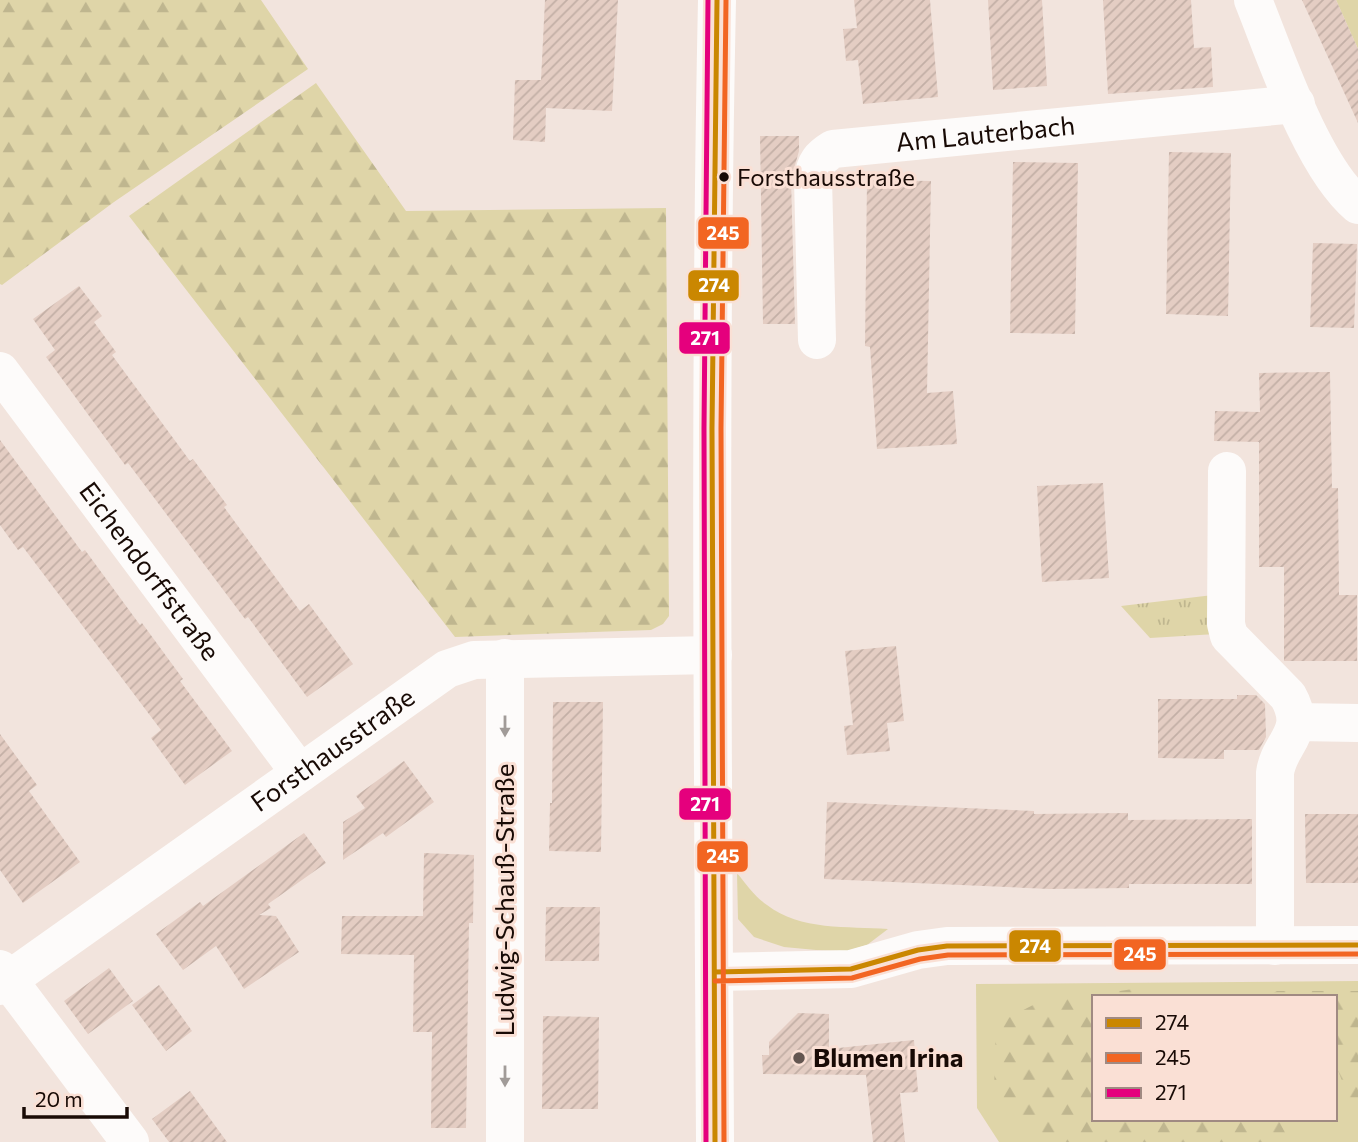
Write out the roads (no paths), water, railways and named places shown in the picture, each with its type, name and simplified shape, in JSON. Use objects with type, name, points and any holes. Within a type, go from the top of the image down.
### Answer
[{"type":"street","points":[[715,1142],[713,149],[717,0]]},
{"type":"street","points":[[1253,0],[1296,104],[1335,180],[1358,205]]},
{"type":"street","name":"Am Lauterbach","points":[[817,340],[813,179],[815,165],[822,155],[833,149],[1296,104]]},
{"type":"street","name":"Eichendorffstraße","points":[[0,371],[300,773]]},
{"type":"street","points":[[1227,471],[1226,624],[1229,636],[1288,696],[1294,706],[1296,722],[1290,742],[1277,761],[1275,773],[1275,946]]},
{"type":"street","name":"Forsthausstraße","points":[[3,978],[447,668],[474,660],[505,658],[713,655]]},
{"type":"street","name":"Ludwig-Schauß-Straße","points":[[505,658],[505,1142]]},
{"type":"street","points":[[1296,722],[1358,723]]},
{"type":"street","points":[[715,972],[851,969],[918,950],[947,946],[1358,945]]},
{"type":"street","points":[[3,978],[130,1142]]},
{"type":"place","name":"Forsthausstraße","points":[[724,177]]},
{"type":"place","name":"Blumen Irina","points":[[799,1058]]}]
